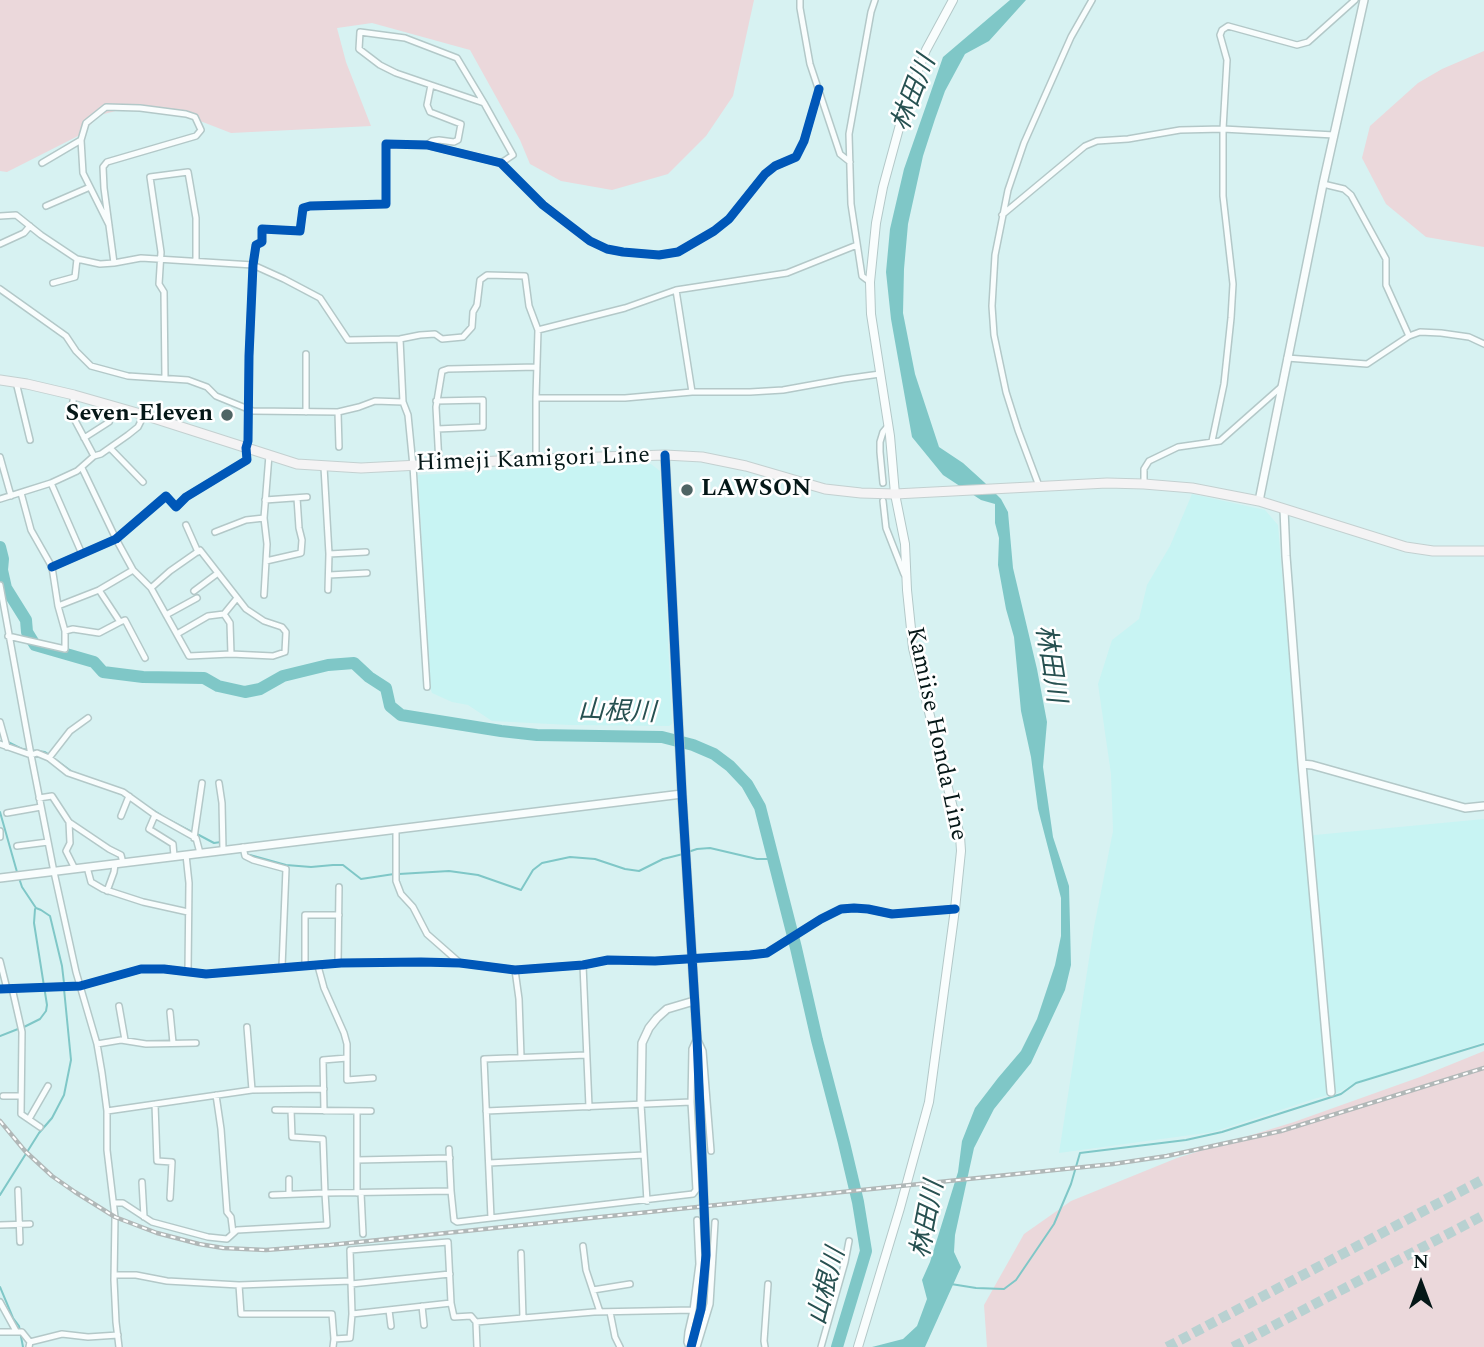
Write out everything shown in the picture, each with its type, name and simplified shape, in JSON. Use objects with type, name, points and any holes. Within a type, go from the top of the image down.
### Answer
[{"type":"main road","name":"Kamiise Honda Line","points":[[858,1347],[929,1102],[961,851],[960,836],[913,648],[905,544],[895,494],[871,314],[870,282],[883,187],[907,99],[926,50],[953,0]]},
{"type":"main road","name":"Himeji Kamigori Line","points":[[0,380],[74,395],[297,464],[361,468],[665,455],[702,457],[746,466],[825,489],[895,494],[1107,483],[1144,484],[1192,488],[1259,501],[1406,547],[1433,551],[1484,551]]},
{"type":"street","points":[[800,0],[810,64],[840,154],[849,162]]},
{"type":"street","points":[[870,282],[862,276],[851,204],[849,134],[875,0]]},
{"type":"street","points":[[1039,486],[1006,392],[994,335],[992,306],[995,254],[1007,190],[1040,104],[1071,37],[1092,0]]},
{"type":"street","points":[[1212,441],[1224,384],[1233,284],[1223,196],[1227,60],[1220,35],[1228,26],[1297,46],[1308,41],[1355,0]]},
{"type":"street","points":[[1259,501],[1323,184],[1364,0]]},
{"type":"street","points":[[484,103],[380,65],[359,49],[360,32],[405,38],[457,58],[484,103],[513,155],[501,163]]},
{"type":"street","points":[[427,145],[432,141],[458,140],[461,127],[458,122],[430,112],[426,105],[431,85]]},
{"type":"street","points":[[52,567],[116,539],[166,496],[176,507],[186,497],[247,460],[253,265],[256,245],[262,242],[262,229],[300,230],[303,208],[310,206],[386,204],[386,144],[427,145],[501,163],[543,205],[590,241],[607,249],[659,255],[678,252],[714,231],[729,219],[765,174],[775,166],[796,157],[804,141],[819,89]]},
{"type":"street","points":[[109,225],[83,173],[81,140],[86,123],[106,107],[140,108],[195,117],[201,130],[196,136],[107,162],[103,167],[114,263]]},
{"type":"street","points":[[1002,215],[1085,146],[1097,141],[1180,130],[1223,129],[1334,135]]},
{"type":"street","points":[[42,163],[81,140]]},
{"type":"street","points":[[165,378],[164,292],[159,284],[161,259],[150,177],[188,172],[196,218],[196,261]]},
{"type":"street","points":[[1323,184],[1344,189],[1351,195],[1386,259],[1387,285],[1409,336]]},
{"type":"street","points":[[46,206],[90,187]]},
{"type":"street","points":[[0,216],[16,215],[77,259],[100,264],[141,258],[253,265],[320,298],[348,340],[400,339],[435,334],[442,339],[463,337],[472,327],[480,280],[487,275],[525,276],[528,306],[538,330],[536,459]]},
{"type":"street","points":[[0,244],[24,233],[30,226]]},
{"type":"street","points":[[538,330],[625,308],[676,290],[787,273],[858,245]]},
{"type":"street","points":[[52,282],[75,277],[77,259]]},
{"type":"street","points":[[0,289],[66,336],[91,366],[128,376],[188,380],[207,387],[216,396],[253,411],[338,412],[375,401],[403,402]]},
{"type":"street","points":[[676,290],[692,392]]},
{"type":"street","points":[[1287,358],[1367,364],[1409,336],[1420,332],[1441,332],[1469,337],[1484,344]]},
{"type":"street","points":[[400,339],[403,402],[408,415],[413,466],[427,687]]},
{"type":"street","points":[[306,354],[306,412]]},
{"type":"street","points":[[439,465],[436,401],[442,371],[537,367]]},
{"type":"street","points":[[536,398],[625,398],[692,392],[783,390],[880,374]]},
{"type":"street","points":[[16,382],[30,440]]},
{"type":"street","points":[[1144,484],[1144,470],[1149,461],[1178,447],[1220,441],[1281,387]]},
{"type":"street","points":[[74,395],[71,413],[94,456]]},
{"type":"street","points":[[436,401],[483,400],[483,427],[437,429]]},
{"type":"street","points":[[338,412],[339,447]]},
{"type":"street","points":[[0,499],[51,483],[82,468],[94,456],[101,454],[138,427],[144,415]]},
{"type":"street","points":[[84,438],[109,422]]},
{"type":"street","points":[[883,482],[880,442],[888,426]]},
{"type":"street","points":[[110,448],[143,482]]},
{"type":"street","points":[[264,595],[267,544],[264,518],[269,455]]},
{"type":"street","points":[[665,455],[697,1038],[706,1255],[701,1309],[690,1347]]},
{"type":"street","points":[[0,457],[11,496]]},
{"type":"street","points":[[324,467],[328,590]]},
{"type":"street","points":[[82,468],[133,570],[151,588],[189,656],[273,656],[285,652],[286,632],[282,627],[264,621],[246,609],[200,551],[198,552],[186,525]]},
{"type":"street","points":[[51,483],[82,554]]},
{"type":"street","points":[[9,636],[65,649],[65,631],[52,567],[31,530],[21,493]]},
{"type":"street","points":[[265,500],[307,497]]},
{"type":"street","points":[[266,561],[301,553],[298,498]]},
{"type":"street","points":[[883,501],[886,528],[906,581]]},
{"type":"street","points":[[1284,509],[1301,764],[1331,1092]]},
{"type":"street","points":[[215,532],[246,520],[264,518]]},
{"type":"street","points":[[151,588],[198,552]]},
{"type":"street","points":[[328,554],[366,552]]},
{"type":"street","points":[[58,606],[99,590],[133,570]]},
{"type":"street","points":[[166,615],[196,594],[218,573]]},
{"type":"street","points":[[329,575],[367,573]]},
{"type":"street","points":[[0,586],[54,872],[80,986],[97,1044],[107,1111],[107,1150],[114,1203],[114,1275],[119,1347]]},
{"type":"street","points":[[99,590],[120,622]]},
{"type":"street","points":[[177,634],[208,616],[224,614],[237,598]]},
{"type":"street","points":[[224,614],[230,623],[231,654]]},
{"type":"street","points":[[65,631],[73,629],[99,633],[125,620],[145,658]]},
{"type":"street","points":[[49,758],[70,731],[89,718]]},
{"type":"street","points":[[0,722],[3,745],[31,755],[37,752],[68,773],[123,792],[194,838]]},
{"type":"street","points":[[1301,764],[1465,808],[1484,806]]},
{"type":"street","points":[[200,853],[194,838],[202,783]]},
{"type":"street","points":[[219,783],[223,850]]},
{"type":"street","points":[[0,878],[682,794]]},
{"type":"street","points":[[39,798],[52,796],[69,822],[121,855],[107,891]]},
{"type":"street","points":[[121,816],[129,796]]},
{"type":"street","points":[[6,813],[41,807]]},
{"type":"street","points":[[155,815],[149,829],[173,844],[174,856]]},
{"type":"street","points":[[69,822],[70,843],[66,850],[75,869]]},
{"type":"street","points":[[396,829],[396,881],[401,894],[413,907],[427,934],[460,963]]},
{"type":"street","points":[[0,831],[0,837]]},
{"type":"street","points":[[17,846],[48,842]]},
{"type":"street","points":[[243,847],[245,856],[286,869],[282,967]]},
{"type":"street","points":[[186,855],[188,971]]},
{"type":"street","points":[[87,867],[91,882],[107,891],[188,912]]},
{"type":"street","points":[[338,963],[339,887]]},
{"type":"street","points":[[0,989],[80,986],[141,969],[206,974],[338,963],[460,963],[515,970],[583,965],[608,960],[655,961],[767,953],[841,909],[854,908],[892,914],[955,909]]},
{"type":"street","points":[[305,966],[305,915],[339,915]]},
{"type":"street","points":[[0,961],[22,1032],[21,1114],[40,1127]]},
{"type":"street","points":[[583,965],[589,1107]]},
{"type":"street","points":[[318,966],[347,1044],[347,1080],[373,1078]]},
{"type":"street","points":[[515,970],[521,1057]]},
{"type":"street","points":[[647,1201],[641,1104],[642,1043],[649,1028],[667,1009],[694,1000]]},
{"type":"street","points":[[120,1006],[125,1040]]},
{"type":"street","points":[[170,1012],[173,1043]]},
{"type":"street","points":[[247,1027],[252,1090]]},
{"type":"street","points":[[449,1149],[454,1220],[457,1222],[693,1194],[696,1190],[691,1102],[692,1048],[697,1038]]},
{"type":"street","points":[[697,1038],[703,1051],[711,1151]]},
{"type":"street","points":[[97,1044],[125,1040],[146,1044],[196,1043]]},
{"type":"street","points":[[491,1218],[484,1059],[586,1055]]},
{"type":"street","points":[[324,1111],[323,1060],[347,1058]]},
{"type":"street","points":[[29,1119],[48,1086]]},
{"type":"street","points":[[107,1111],[252,1090],[324,1088]]},
{"type":"street","points":[[216,1095],[227,1212],[232,1217],[233,1233]]},
{"type":"street","points":[[3,1096],[21,1096]]},
{"type":"street","points":[[486,1111],[691,1102]]},
{"type":"street","points":[[155,1104],[157,1161],[172,1162],[170,1198]]},
{"type":"street","points":[[275,1110],[371,1111]]},
{"type":"street","points":[[114,1203],[123,1203],[152,1222],[208,1237],[228,1238],[237,1230],[327,1226],[323,1139],[292,1137],[291,1110]]},
{"type":"street","points":[[357,1111],[357,1160],[363,1234]]},
{"type":"street","points":[[489,1163],[644,1155]]},
{"type":"street","points":[[357,1160],[450,1158]]},
{"type":"street","points":[[289,1179],[289,1195]]},
{"type":"street","points":[[142,1182],[144,1218]]},
{"type":"street","points":[[18,1190],[20,1242]]},
{"type":"street","points":[[272,1195],[451,1191]]},
{"type":"street","points":[[690,1347],[687,1342],[688,1332],[699,1264],[697,1220]]},
{"type":"street","points":[[697,1347],[710,1304],[715,1222]]},
{"type":"street","points":[[0,1226],[30,1224]]},
{"type":"street","points":[[334,1339],[350,1338],[352,1314],[349,1250],[448,1241],[454,1317],[471,1316],[476,1322],[477,1347]]},
{"type":"street","points":[[821,1347],[849,1241]]},
{"type":"street","points":[[583,1246],[586,1270],[600,1312]]},
{"type":"street","points":[[521,1253],[523,1318]]},
{"type":"street","points":[[114,1275],[239,1285],[351,1282],[450,1274]]},
{"type":"street","points":[[593,1290],[630,1284]]},
{"type":"street","points":[[765,1347],[768,1284]]},
{"type":"street","points":[[239,1285],[241,1314],[332,1314],[333,1347]]},
{"type":"street","points":[[0,1302],[16,1331]]},
{"type":"street","points":[[352,1314],[451,1303]]},
{"type":"street","points":[[422,1306],[424,1325]]},
{"type":"street","points":[[389,1310],[391,1326]]},
{"type":"street","points":[[476,1322],[600,1312],[693,1310]]},
{"type":"street","points":[[610,1312],[620,1347]]},
{"type":"street","points":[[0,1332],[23,1332],[30,1344],[62,1334],[88,1337],[118,1335]]},
{"type":"shaded area","points":[[0,0],[754,0],[733,96],[706,136],[668,174],[612,190],[561,181],[530,164],[520,140],[470,50],[372,23],[337,28],[346,62],[371,126],[231,133],[177,112],[139,105],[100,115],[80,135],[7,172],[0,171]]},
{"type":"shaded area","points":[[1010,0],[1026,0],[989,41],[965,54],[945,91],[935,119],[923,156],[908,224],[903,313],[915,374],[939,447],[963,463],[984,482],[1001,499],[1008,512],[1013,568],[1047,722],[1043,767],[1053,837],[1069,886],[1071,965],[1065,990],[1031,1063],[994,1109],[974,1148],[955,1235],[954,1252],[961,1267],[925,1347],[872,1347],[903,1339],[917,1326],[927,1299],[922,1280],[958,1172],[962,1141],[975,1108],[1021,1051],[1037,1019],[1055,965],[1061,936],[1061,898],[1038,809],[1021,711],[1014,637],[998,565],[999,538],[995,523],[995,504],[981,500],[943,475],[912,437],[891,319],[886,272],[890,229],[904,169],[943,57]]},
{"type":"shaded area","points":[[1484,51],[1484,247],[1426,237],[1386,204],[1362,158],[1370,126],[1418,83],[1442,69]]},
{"type":"shaded area","points":[[651,464],[660,471],[672,724],[570,725],[492,721],[468,705],[452,702],[432,693],[418,475],[564,466]]},
{"type":"shaded area","points":[[1192,494],[1265,510],[1278,525],[1304,836],[1484,819],[1484,1042],[1213,1132],[1059,1153],[1094,927],[1113,831],[1111,774],[1098,684],[1112,640],[1139,619],[1147,585],[1170,546]]},
{"type":"shaded area","points":[[1484,1051],[1484,1347],[987,1347],[984,1305],[1024,1234],[1071,1201],[1177,1158],[1294,1122]]},
{"type":"waterway","name":"山根川","points":[[0,547],[6,588],[26,620],[27,632],[35,645],[94,662],[103,672],[143,677],[204,678],[218,686],[245,692],[260,689],[283,676],[328,665],[354,663],[386,688],[390,706],[401,715],[537,735],[662,737],[693,745],[714,754],[730,766],[747,784],[760,807],[858,1202],[866,1251],[837,1347]]},
{"type":"waterway","points":[[8,742],[22,749],[48,754]]},
{"type":"waterway","points":[[56,760],[71,771]]},
{"type":"waterway","points":[[148,807],[161,815]]},
{"type":"waterway","points":[[0,812],[17,872]]},
{"type":"waterway","points":[[169,820],[192,832]]},
{"type":"waterway","points":[[197,834],[214,843],[221,842]]},
{"type":"waterway","points":[[688,852],[710,848],[757,859],[773,859]]},
{"type":"waterway","points":[[399,874],[449,871],[478,875],[521,890],[533,870],[542,863],[570,857],[595,859],[639,871],[663,859],[683,854]]},
{"type":"waterway","points":[[250,855],[286,865],[343,865],[361,879],[394,874]]},
{"type":"waterway","points":[[19,878],[36,908],[50,916],[64,983]]},
{"type":"waterway","points":[[24,1027],[40,1019],[47,1005],[34,923],[35,909]]},
{"type":"waterway","points":[[0,1195],[39,1133],[52,1118],[64,1095],[71,1060],[64,989]]},
{"type":"waterway","points":[[0,1036],[18,1029]]},
{"type":"waterway","points":[[951,1284],[1004,1289],[1016,1280],[1054,1224],[1071,1184],[1080,1153],[1186,1140],[1222,1132],[1341,1094],[1356,1083],[1484,1044]]},
{"type":"waterway","points":[[0,1287],[19,1326],[23,1347]]},
{"type":"tunnel","points":[[1167,1347],[1484,1179]]},
{"type":"tunnel","points":[[1233,1347],[1484,1215]]},
{"type":"railway","points":[[0,1121],[25,1151],[52,1176],[115,1217],[157,1233],[199,1244],[266,1250],[1113,1164],[1167,1156],[1281,1131],[1484,1068]]},
{"type":"cycle path","points":[[52,567],[116,539],[166,496],[176,507],[186,497],[247,460],[253,265],[256,245],[262,242],[262,229],[300,231],[303,208],[310,206],[386,204],[386,144],[427,145],[501,163],[543,205],[590,241],[607,249],[659,255],[678,252],[714,231],[729,219],[765,174],[775,166],[796,157],[804,141],[819,89]]},
{"type":"cycle path","points":[[665,455],[697,1038],[706,1255],[701,1309],[691,1347]]},
{"type":"cycle path","points":[[0,989],[80,986],[141,969],[206,974],[341,963],[421,962],[460,963],[515,970],[583,965],[608,960],[655,961],[750,955],[767,953],[841,909],[868,909],[892,914],[955,909]]},
{"type":"place","name":"Seven-Eleven","points":[[227,415]]},
{"type":"place","name":"LAWSON","points":[[687,490]]},
{"type":"water label","name":"林田川","points":[[916,94]]},
{"type":"water label","name":"林田川","points":[[1048,664]]},
{"type":"water label","name":"林田川","points":[[930,1220]]}]
